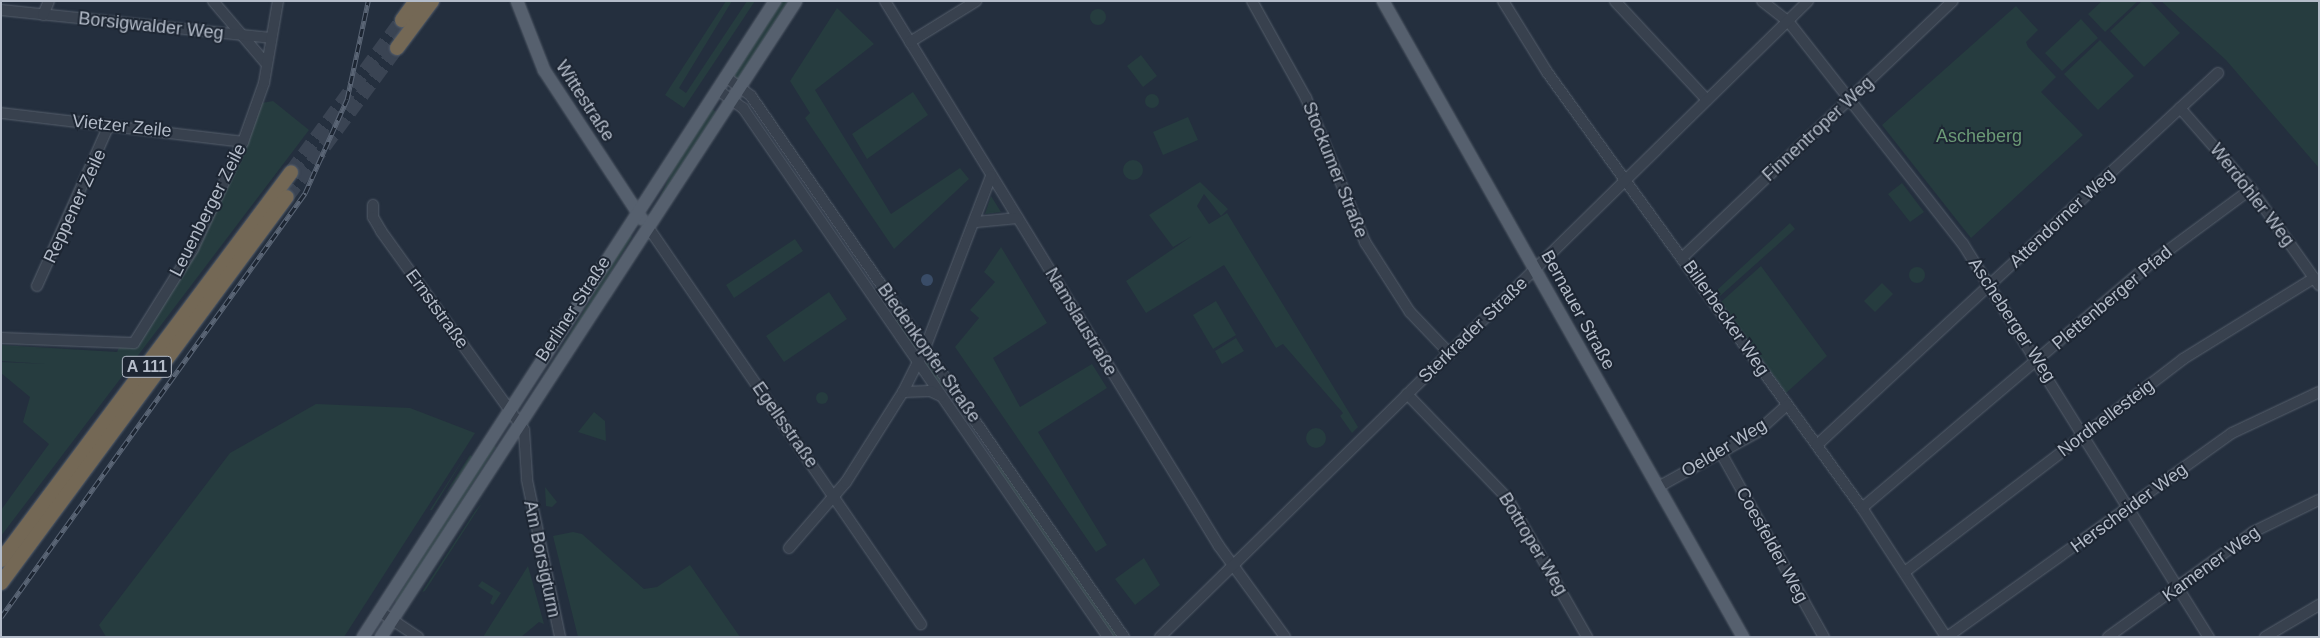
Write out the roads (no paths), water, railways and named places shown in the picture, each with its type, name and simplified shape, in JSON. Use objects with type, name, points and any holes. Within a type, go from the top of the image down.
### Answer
[{"type":"highway","points":[[402,20],[416,1]]},
{"type":"highway","points":[[397,48],[432,1]]},
{"type":"highway","name":"A 111","points":[[1,560],[291,172]]},
{"type":"highway","name":"A 111","points":[[1,582],[287,197]]},
{"type":"main road","name":"Wittestraße","points":[[517,1],[544,70],[648,227]]},
{"type":"main road","name":"Berliner Straße","points":[[363,637],[775,1]]},
{"type":"main road","name":"Berliner Straße","points":[[384,636],[392,619],[796,1]]},
{"type":"main road","name":"Bernauer Straße","points":[[1383,1],[1743,637]]},
{"type":"street","points":[[43,15],[48,1]]},
{"type":"street","points":[[213,1],[237,34],[265,62]]},
{"type":"street","name":"Leuenberger Zeile","points":[[1,338],[128,346],[193,249],[243,142],[264,83],[265,62],[278,1]]},
{"type":"street","name":"Namslaustraße","points":[[885,1],[1234,564],[1285,637]]},
{"type":"street","points":[[910,42],[976,1]]},
{"type":"street","name":"Stockumer Straße","points":[[1252,1],[1306,98],[1364,242],[1410,312],[1450,354]]},
{"type":"street","name":"Billerbecker Weg","points":[[1503,1],[1543,66],[1683,257],[1906,571],[1946,637]]},
{"type":"street","points":[[1615,1],[1707,100]]},
{"type":"street","name":"Ascheberger Weg","points":[[1762,1],[1788,21],[1964,244],[2179,585],[2209,637]]},
{"type":"street","name":"Sterkrader Straße","points":[[1160,637],[1808,1]]},
{"type":"street","name":"Finnentroper Weg","points":[[1683,257],[1953,1]]},
{"type":"street","name":"Borsigwalder Weg","points":[[1,10],[271,38]]},
{"type":"street","name":"Attendorner Weg","points":[[1818,445],[2218,73]]},
{"type":"street","name":"Biedenkopfer Straße","points":[[726,77],[751,96],[1124,637]]},
{"type":"street","name":"Biedenkopfer Straße","points":[[718,90],[743,108],[1108,637]]},
{"type":"street","name":"Werdohler Weg","points":[[2180,108],[2251,189],[2316,282]]},
{"type":"street","name":"Vietzer Zeile","points":[[1,113],[243,142]]},
{"type":"street","name":"Reppener Zeile","points":[[37,286],[110,125]]},
{"type":"street","points":[[789,548],[834,498],[903,392],[925,348],[976,222],[992,176]]},
{"type":"street","name":"Plettenberger Pfad","points":[[1862,508],[2147,266],[2251,189]]},
{"type":"street","name":"Ernststraße","points":[[373,205],[373,217],[381,231],[509,410]]},
{"type":"street","points":[[976,222],[1018,218]]},
{"type":"street","name":"Egellsstraße","points":[[648,227],[921,624]]},
{"type":"street","name":"Nordhellesteig","points":[[1906,571],[2184,359],[2316,282]]},
{"type":"street","points":[[903,392],[930,391],[942,396],[954,388]]},
{"type":"street","name":"Herscheider Weg","points":[[1946,637],[2131,509],[2232,433],[2319,392]]},
{"type":"street","name":"Bottroper Weg","points":[[1407,394],[1508,499],[1588,637]]},
{"type":"street","name":"Oelder Weg","points":[[1658,487],[1756,433],[1787,405]]},
{"type":"street","name":"Am Borsigturm","points":[[509,410],[519,424],[526,439],[527,479],[560,637]]},
{"type":"street","name":"Coesfelder Weg","points":[[1721,453],[1824,637]]},
{"type":"street","name":"Kamener Weg","points":[[2108,637],[2264,526],[2319,500]]},
{"type":"street","points":[[2265,637],[2319,605]]},
{"type":"street","points":[[379,611],[418,637]]},
{"type":"street","points":[[370,626],[384,636]]},
{"type":"water","points":[[925,274],[929,274],[933,280],[929,286],[925,286],[921,282],[921,278]]},
{"type":"tunnel","points":[[291,172],[402,20]]},
{"type":"tunnel","points":[[287,197],[397,48]]},
{"type":"railway","points":[[1,617],[305,193],[347,99],[368,1]]},
{"type":"park label","name":"Ascheberg","points":[[1979,136]]}]
